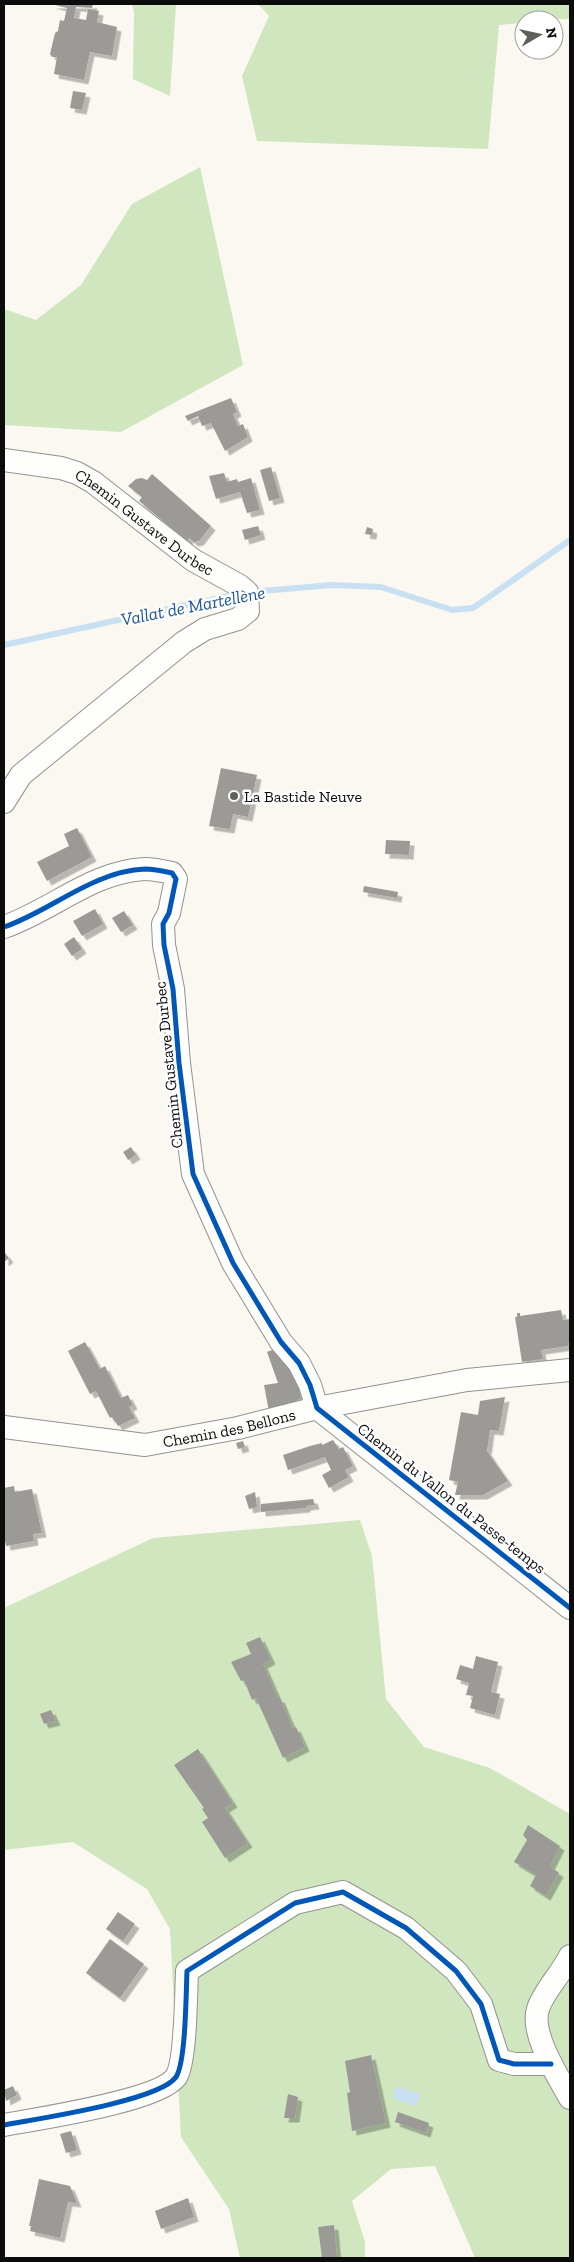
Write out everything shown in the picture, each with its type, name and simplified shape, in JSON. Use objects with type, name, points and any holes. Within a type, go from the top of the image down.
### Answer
[{"type":"street","name":"Chemin Gustave Durbec","points":[[4,460],[61,468],[93,482],[193,560],[240,586],[247,592],[248,611],[238,619],[205,629],[184,642],[21,775],[4,802]]},
{"type":"street","name":"Chemin Gustave Durbec","points":[[4,927],[24,920],[103,878],[120,872],[146,869],[172,873],[176,879],[169,913],[163,924],[164,945],[173,989],[179,1063],[192,1174],[233,1263],[282,1342],[299,1363],[310,1385],[317,1408]]},
{"type":"street","name":"Chemin des Bellons","points":[[4,1427],[145,1445],[238,1428],[317,1408],[467,1380],[570,1370]]},
{"type":"street","name":"Chemin du Vallon du Passe-temps","points":[[317,1408],[570,1608]]},
{"type":"street","points":[[4,2125],[130,2099],[161,2089],[176,2077],[182,2055],[187,1971],[295,1902],[343,1892],[406,1928],[456,1971],[480,2004],[499,2060],[514,2064],[551,2064]]},
{"type":"street","points":[[570,1956],[538,2007],[536,2021],[551,2064],[570,2098]]},
{"type":"green space","points":[[132,4],[176,4],[170,96],[133,79],[134,12]]},
{"type":"green space","points":[[258,4],[570,4],[570,19],[564,19],[564,10],[514,10],[514,24],[499,25],[488,149],[257,141],[242,76],[269,16]]},
{"type":"green space","points":[[200,167],[243,365],[121,432],[4,425],[4,309],[36,320],[81,285],[132,204]]},
{"type":"green space","points":[[360,1520],[372,1556],[386,1699],[424,1747],[490,1768],[570,1814],[570,2258],[475,2258],[435,2166],[391,2169],[352,2201],[365,2242],[365,2258],[240,2258],[229,2209],[181,2137],[170,1929],[147,1889],[73,1842],[4,1850],[4,1608],[153,1538]]},
{"type":"water","points":[[396,2086],[420,2094],[416,2106],[393,2098]]},
{"type":"building","points":[[51,4],[93,4],[92,8],[76,7],[74,18],[86,20],[88,9],[99,11],[97,22],[117,27],[112,56],[90,52],[84,80],[54,74],[57,57],[52,57],[50,54],[55,33],[58,31],[60,20],[64,21],[67,8]]},
{"type":"building","points":[[73,91],[86,93],[82,110],[70,108]]},
{"type":"building","points":[[231,398],[237,412],[233,414],[238,426],[243,424],[248,437],[225,451],[211,423],[202,426],[198,416],[188,421],[185,416]]},
{"type":"building","points":[[271,467],[280,498],[269,501],[260,470]]},
{"type":"building","points":[[224,473],[227,482],[237,479],[238,482],[251,478],[260,510],[247,513],[240,492],[216,499],[209,476]]},
{"type":"building","points":[[152,474],[211,526],[199,541],[194,542],[189,538],[187,541],[139,501],[142,497],[128,486],[136,479],[142,478],[147,480]]},
{"type":"building","points":[[258,526],[261,535],[245,540],[242,530]]},
{"type":"building","points":[[367,527],[373,529],[372,535],[365,534]]},
{"type":"building","name":"La Bastide Neuve","points":[[221,768],[257,775],[248,817],[233,814],[230,829],[209,826]]},
{"type":"building","points":[[77,828],[92,857],[47,881],[37,862],[69,846],[64,834]]},
{"type":"building","points":[[386,840],[410,841],[409,855],[385,854]]},
{"type":"building","points":[[364,886],[398,892],[397,898],[363,892]]},
{"type":"building","points":[[95,909],[103,924],[82,936],[73,921]]},
{"type":"building","points":[[124,911],[133,925],[121,932],[112,918]]},
{"type":"building","points":[[74,937],[82,949],[72,956],[64,944]]},
{"type":"building","points":[[131,1147],[136,1155],[128,1160],[123,1152]]},
{"type":"building","points":[[4,1252],[9,1258],[4,1262]]},
{"type":"building","points":[[561,1310],[563,1320],[570,1319],[570,1342],[568,1346],[541,1350],[543,1359],[522,1362],[515,1317],[517,1317],[517,1313],[520,1313],[520,1316]]},
{"type":"building","points":[[85,1342],[100,1369],[105,1366],[121,1398],[128,1395],[133,1405],[129,1407],[135,1418],[118,1426],[112,1417],[110,1418],[96,1391],[90,1394],[68,1351]]},
{"type":"building","points":[[277,1348],[297,1379],[301,1399],[297,1400],[299,1409],[269,1412],[264,1385],[278,1383],[267,1352]]},
{"type":"building","points":[[505,1397],[499,1431],[490,1430],[487,1451],[508,1481],[483,1495],[455,1495],[458,1482],[449,1480],[461,1412],[478,1415],[480,1401]]},
{"type":"building","points":[[333,1440],[339,1449],[343,1447],[353,1466],[345,1470],[349,1477],[329,1488],[322,1475],[331,1470],[325,1457],[288,1470],[283,1455],[310,1446],[322,1443],[322,1445]]},
{"type":"building","points":[[243,1441],[245,1447],[238,1449],[236,1443]]},
{"type":"building","points":[[14,1486],[15,1492],[32,1489],[42,1533],[33,1534],[34,1541],[6,1546],[4,1535],[4,1488]]},
{"type":"building","points":[[255,1492],[257,1507],[249,1509],[245,1496]]},
{"type":"building","points":[[313,1499],[315,1505],[306,1506],[306,1508],[261,1512],[261,1504]]},
{"type":"building","points":[[260,1637],[271,1660],[263,1664],[293,1728],[296,1727],[305,1747],[283,1758],[256,1698],[252,1700],[244,1680],[241,1681],[231,1662],[251,1654],[246,1643]]},
{"type":"building","points":[[476,1656],[498,1662],[491,1692],[500,1694],[495,1715],[470,1708],[473,1696],[466,1695],[469,1683],[456,1679],[460,1665],[473,1669]]},
{"type":"building","points":[[51,1710],[56,1721],[44,1724],[40,1714]]},
{"type":"building","points":[[198,1749],[233,1803],[225,1808],[248,1843],[225,1858],[202,1822],[208,1818],[202,1809],[204,1808],[174,1765]]},
{"type":"building","points":[[528,1825],[560,1846],[550,1866],[559,1873],[546,1896],[530,1886],[536,1875],[514,1862],[527,1840],[523,1835]]},
{"type":"building","points":[[118,1912],[135,1924],[123,1941],[106,1929]]},
{"type":"building","points":[[110,1939],[144,1964],[120,1998],[86,1973]]},
{"type":"building","points":[[371,2055],[386,2123],[352,2131],[347,2093],[350,2092],[345,2061]]},
{"type":"building","points":[[13,2086],[17,2095],[6,2101],[4,2090]]},
{"type":"building","points":[[288,2094],[298,2097],[295,2118],[284,2118]]},
{"type":"building","points":[[398,2112],[429,2123],[426,2133],[395,2122]]},
{"type":"building","points":[[71,2131],[77,2150],[66,2153],[60,2134]]},
{"type":"building","points":[[39,2179],[70,2186],[77,2203],[68,2202],[60,2238],[30,2231],[31,2226],[29,2226]]},
{"type":"building","points":[[188,2198],[194,2217],[161,2229],[155,2211]]},
{"type":"building","points":[[334,2225],[337,2258],[322,2258],[318,2227]]},
{"type":"waterway","name":"Vallat de Martellène","points":[[252,592],[332,585],[381,587],[452,610],[473,608],[570,540]]},
{"type":"waterway","name":"Vallat de Martellène","points":[[4,645],[242,593]]},
{"type":"cycle path","points":[[4,927],[90,884],[126,871],[145,869],[172,873],[176,879],[169,913],[163,924],[164,945],[173,989],[179,1063],[193,1174],[233,1263],[281,1342],[299,1363],[310,1385],[317,1408],[570,1608]]},
{"type":"cycle path","points":[[4,2125],[96,2108],[146,2094],[165,2086],[176,2077],[182,2057],[187,1971],[295,1903],[343,1892],[406,1928],[456,1971],[481,2004],[499,2060],[514,2064],[551,2064]]},
{"type":"place","name":"La Bastide Neuve","points":[[234,796]]}]
